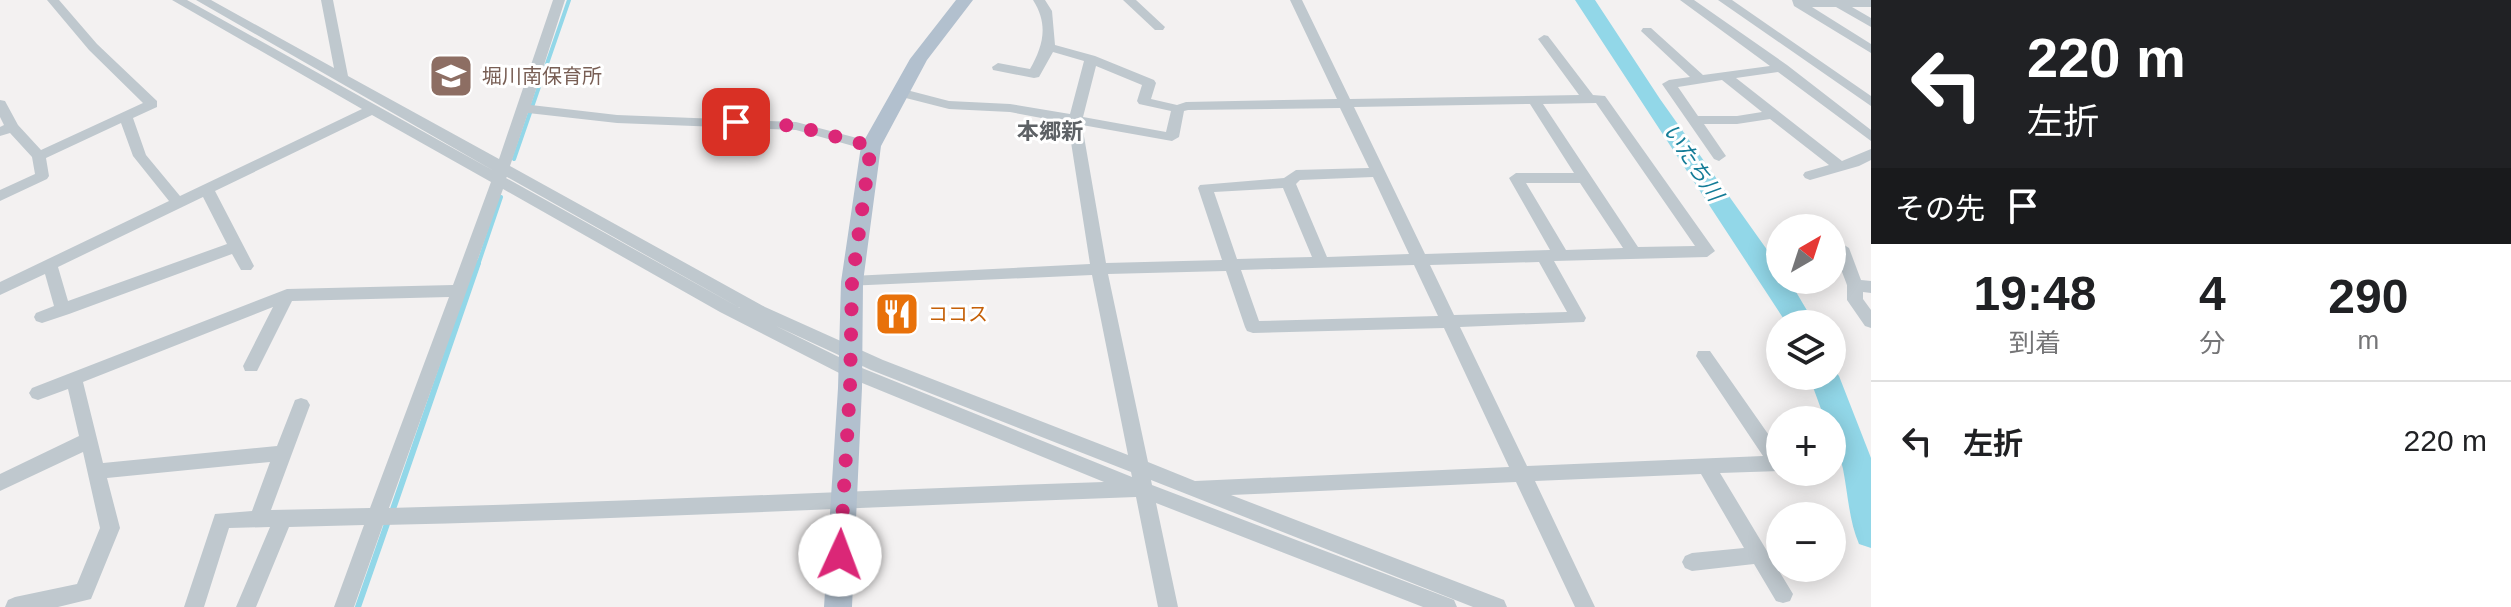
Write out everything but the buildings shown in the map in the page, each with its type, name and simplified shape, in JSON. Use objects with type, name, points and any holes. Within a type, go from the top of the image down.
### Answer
[{"type":"main road","points":[[838,607],[852,282],[871,146],[919,59],[965,0]]},
{"type":"street","points":[[39,156],[152,104],[93,47],[53,0]]},
{"type":"street","points":[[178,0],[373,109],[759,311],[850,363],[1447,607]]},
{"type":"street","points":[[202,0],[342,77],[501,174]]},
{"type":"street","points":[[327,0],[342,77]]},
{"type":"street","points":[[334,607],[344,606],[501,174],[559,0]]},
{"type":"street","points":[[998,67],[1034,74],[1049,47],[1046,11],[1039,0]]},
{"type":"street","points":[[1129,0],[1159,27]]},
{"type":"street","points":[[1296,0],[1585,607]]},
{"type":"street","points":[[1686,0],[1782,68],[1871,137]]},
{"type":"street","points":[[1724,0],[1871,102]]},
{"type":"street","points":[[1797,0],[1810,3],[1871,3]]},
{"type":"street","points":[[1797,0],[1871,49]]},
{"type":"street","points":[[1837,2],[1871,23]]},
{"type":"street","points":[[1647,31],[1700,79]]},
{"type":"street","points":[[1544,39],[1589,99]]},
{"type":"street","points":[[852,282],[1099,269],[1707,251],[1600,99],[1344,102],[1178,109],[1144,101],[1149,83],[1091,59],[1049,47]]},
{"type":"street","points":[[1091,59],[1075,122],[1099,269],[1168,607]]},
{"type":"street","points":[[1719,156],[1669,84],[1782,68]]},
{"type":"street","points":[[1725,76],[1840,167]]},
{"type":"street","points":[[1848,85],[1871,80]]},
{"type":"street","points":[[899,92],[949,105],[1010,108],[1172,137],[1178,109]]},
{"type":"street","points":[[1533,99],[1634,253]]},
{"type":"street","points":[[0,104],[6,130],[39,156],[42,176],[0,196]]},
{"type":"street","points":[[0,289],[373,109]]},
{"type":"street","points":[[524,109],[617,119],[796,126],[871,146]]},
{"type":"street","points":[[1694,120],[1737,120],[1773,114]]},
{"type":"street","points":[[126,117],[140,156],[178,203]]},
{"type":"street","points":[[1810,175],[1871,154]]},
{"type":"street","points":[[1378,172],[1296,175],[1288,183],[1205,188],[1229,265],[1253,327],[1450,319],[1578,318],[1543,255]]},
{"type":"street","points":[[1561,255],[1516,178],[1584,178]]},
{"type":"street","points":[[1288,183],[1322,262]]},
{"type":"street","points":[[206,189],[246,266]]},
{"type":"street","points":[[42,317],[236,247]]},
{"type":"street","points":[[1846,257],[1863,286],[1855,300],[1871,322]]},
{"type":"street","points":[[50,265],[63,310]]},
{"type":"street","points":[[38,393],[287,295],[457,291]]},
{"type":"street","points":[[251,366],[287,295]]},
{"type":"street","points":[[1704,356],[1766,444]]},
{"type":"street","points":[[15,607],[84,592],[110,528],[74,379]]},
{"type":"street","points":[[258,519],[301,405]]},
{"type":"street","points":[[0,483],[89,440]]},
{"type":"street","points":[[97,471],[283,453]]},
{"type":"street","points":[[194,607],[222,520],[377,514],[618,511],[1140,480],[1191,488],[1766,463]]},
{"type":"street","points":[[1705,465],[1783,594]]},
{"type":"street","points":[[1191,488],[1497,607]]},
{"type":"street","points":[[246,607],[283,518]]},
{"type":"street","points":[[1692,562],[1760,555]]},
{"type":"waterway","points":[[514,159],[569,0]]},
{"type":"waterway","name":"いたち川","points":[[1585,0],[1651,103],[1793,310]]},
{"type":"waterway","points":[[478,265],[501,197]]},
{"type":"waterway","points":[[392,512],[478,263]]},
{"type":"waterway","name":"いたち川","points":[[1829,390],[1858,465],[1871,533]]},
{"type":"waterway","points":[[358,607],[388,521]]},
{"type":"place","name":"堀川南保育所","points":[[451,76]]},
{"type":"place","name":"ココス","points":[[897,314]]},
{"type":"district","name":"本郷新","points":[[1050,131]]},
{"type":"route","points":[[736,122],[796,126],[871,146],[852,282],[850,388],[840,555]]}]
